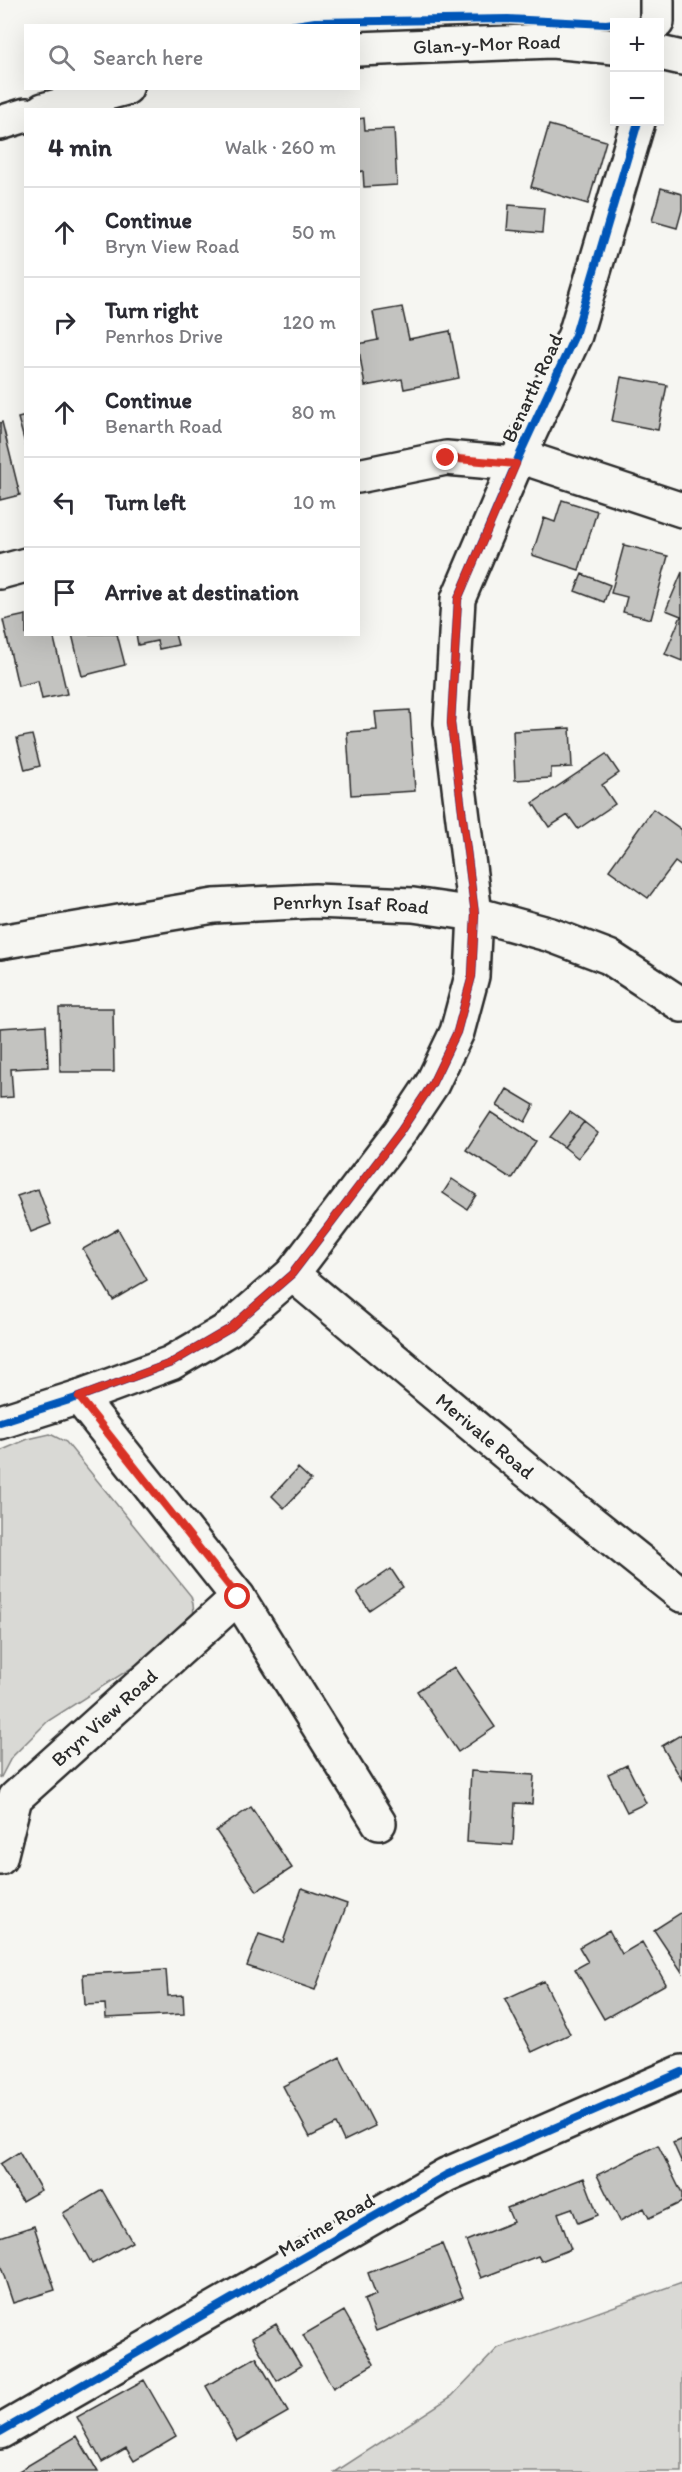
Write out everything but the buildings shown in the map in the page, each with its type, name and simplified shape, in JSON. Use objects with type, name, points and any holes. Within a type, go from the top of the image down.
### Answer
[{"type":"street","points":[[657,0],[657,18]]},
{"type":"street","name":"Glan-y-Mor Road","points":[[360,49],[552,41],[610,47]]},
{"type":"street","points":[[664,54],[682,58]]},
{"type":"street","points":[[51,108],[118,90]]},
{"type":"street","points":[[0,123],[24,116]]},
{"type":"street","name":"Benarth Road","points":[[0,1422],[79,1397],[171,1363],[229,1329],[292,1274],[400,1132],[432,1084],[457,1032],[472,976],[475,914],[451,723],[458,599],[575,335],[638,126]]},
{"type":"street","points":[[360,476],[446,458],[518,460],[682,510]]},
{"type":"street","points":[[0,572],[24,566]]},
{"type":"street","name":"Penrhyn Isaf Road","points":[[0,942],[214,906],[315,901],[413,905],[475,914],[551,935],[609,957],[682,1005]]},
{"type":"street","name":"Merivale Road","points":[[292,1274],[526,1470],[682,1595]]},
{"type":"street","points":[[79,1397],[238,1597],[379,1822]]},
{"type":"street","name":"Bryn View Road","points":[[0,1858],[15,1798],[238,1597]]},
{"type":"street","name":"Marine Road","points":[[0,2432],[446,2175],[682,2072]]},
{"type":"shaded area","points":[[50,1434],[66,1442],[191,1596],[194,1610],[192,1620],[177,1639],[48,1721],[11,1758],[0,1779],[0,1451],[28,1439]]},
{"type":"shaded area","points":[[682,2282],[682,2472],[335,2472],[452,2396],[498,2348]]},
{"type":"cycle path","points":[[302,24],[508,19],[610,24]]},
{"type":"cycle path","points":[[0,1422],[79,1397],[171,1363],[229,1329],[292,1274],[400,1132],[432,1084],[457,1032],[472,976],[475,914],[451,723],[458,599],[519,456],[575,335],[637,126]]},
{"type":"cycle path","points":[[0,2432],[446,2175],[682,2072]]},
{"type":"route","points":[[238,1597],[79,1397],[171,1363],[229,1329],[292,1274],[400,1132],[432,1084],[457,1032],[472,976],[475,914],[451,723],[458,599],[516,464],[446,458]]}]
